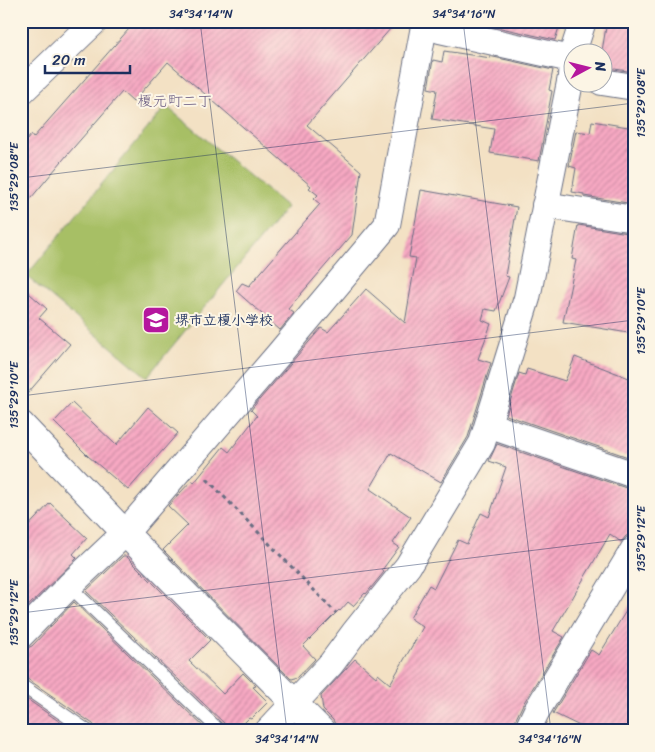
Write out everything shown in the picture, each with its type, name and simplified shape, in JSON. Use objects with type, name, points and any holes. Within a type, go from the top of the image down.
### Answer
[{"type":"street","points":[[21,92],[95,21]]},
{"type":"street","points":[[578,42],[583,21]]},
{"type":"street","points":[[21,635],[68,586],[126,533],[387,225],[434,24],[562,61]]},
{"type":"street","points":[[612,84],[634,88]]},
{"type":"street","points":[[268,731],[332,664],[354,632],[408,566],[482,443],[527,298],[567,92]]},
{"type":"street","points":[[545,206],[634,220]]},
{"type":"street","points":[[21,424],[322,731]]},
{"type":"street","points":[[488,425],[634,475]]},
{"type":"street","points":[[527,731],[536,712],[634,549]]},
{"type":"lane","points":[[68,586],[220,731]]},
{"type":"lane","points":[[21,685],[88,731]]},
{"type":"path","points":[[189,460],[354,632]]},
{"type":"green space","points":[[166,106],[287,207],[147,377],[26,276]]},
{"type":"building","points":[[136,21],[397,21],[307,125],[361,171],[352,235],[288,309],[294,313],[280,330],[236,291],[242,283],[249,286],[320,204],[314,199],[318,195],[309,188],[311,186],[168,62],[133,102],[122,92],[21,210],[21,147],[31,135],[33,138]]},
{"type":"building","points":[[470,21],[561,21],[555,40]]},
{"type":"building","points":[[607,21],[634,21],[634,72],[612,69],[612,42],[604,42]]},
{"type":"building","points":[[444,51],[491,58],[489,56],[553,70],[549,90],[552,91],[539,161],[490,153],[494,129],[432,119],[437,90],[428,88],[433,60],[442,62]]},
{"type":"building","points":[[592,121],[634,128],[634,204],[584,196],[584,194],[572,192],[576,168],[569,166],[576,131],[590,133]]},
{"type":"building","points":[[421,190],[517,207],[505,276],[509,277],[496,311],[485,309],[482,320],[491,324],[478,359],[491,363],[468,437],[441,482],[391,453],[370,489],[411,517],[393,543],[399,547],[382,570],[384,572],[366,594],[353,606],[348,602],[303,646],[315,659],[298,677],[291,679],[163,550],[188,525],[168,506],[192,480],[194,483],[223,447],[229,452],[257,416],[251,410],[254,406],[321,328],[328,332],[366,289],[405,323],[416,258],[409,257]]},
{"type":"building","points":[[578,225],[634,234],[634,334],[563,322],[576,260],[572,259]]},
{"type":"building","points":[[21,286],[47,309],[39,318],[70,344],[21,401]]},
{"type":"building","points":[[575,357],[634,380],[634,459],[506,415],[519,373],[525,375],[527,369],[565,381]]},
{"type":"building","points":[[72,403],[116,445],[148,407],[178,433],[128,490],[88,456],[54,422]]},
{"type":"building","points":[[497,444],[634,490],[634,534],[626,536],[621,542],[610,534],[553,631],[564,637],[523,704],[512,731],[342,731],[323,710],[321,696],[355,659],[376,677],[378,674],[390,684],[423,627],[410,618],[429,585],[434,588],[458,540],[467,544],[481,513],[489,517],[506,467],[489,461]]},
{"type":"building","points":[[50,503],[87,538],[73,554],[77,558],[21,613],[21,534]]},
{"type":"building","points":[[123,556],[126,556],[210,640],[189,661],[223,694],[243,673],[256,686],[253,687],[268,702],[236,731],[228,731],[226,725],[86,591]]},
{"type":"building","points":[[634,598],[634,731],[590,731],[553,713],[591,650],[599,655]]},
{"type":"building","points":[[74,602],[208,731],[96,731],[93,724],[26,678],[21,677],[21,650],[32,646]]},
{"type":"building","points":[[21,695],[73,731],[21,731]]},
{"type":"place","name":"堺市立榎小学校","points":[[156,320]]},
{"type":"district","name":"榎元町二丁","points":[[175,101]]}]
